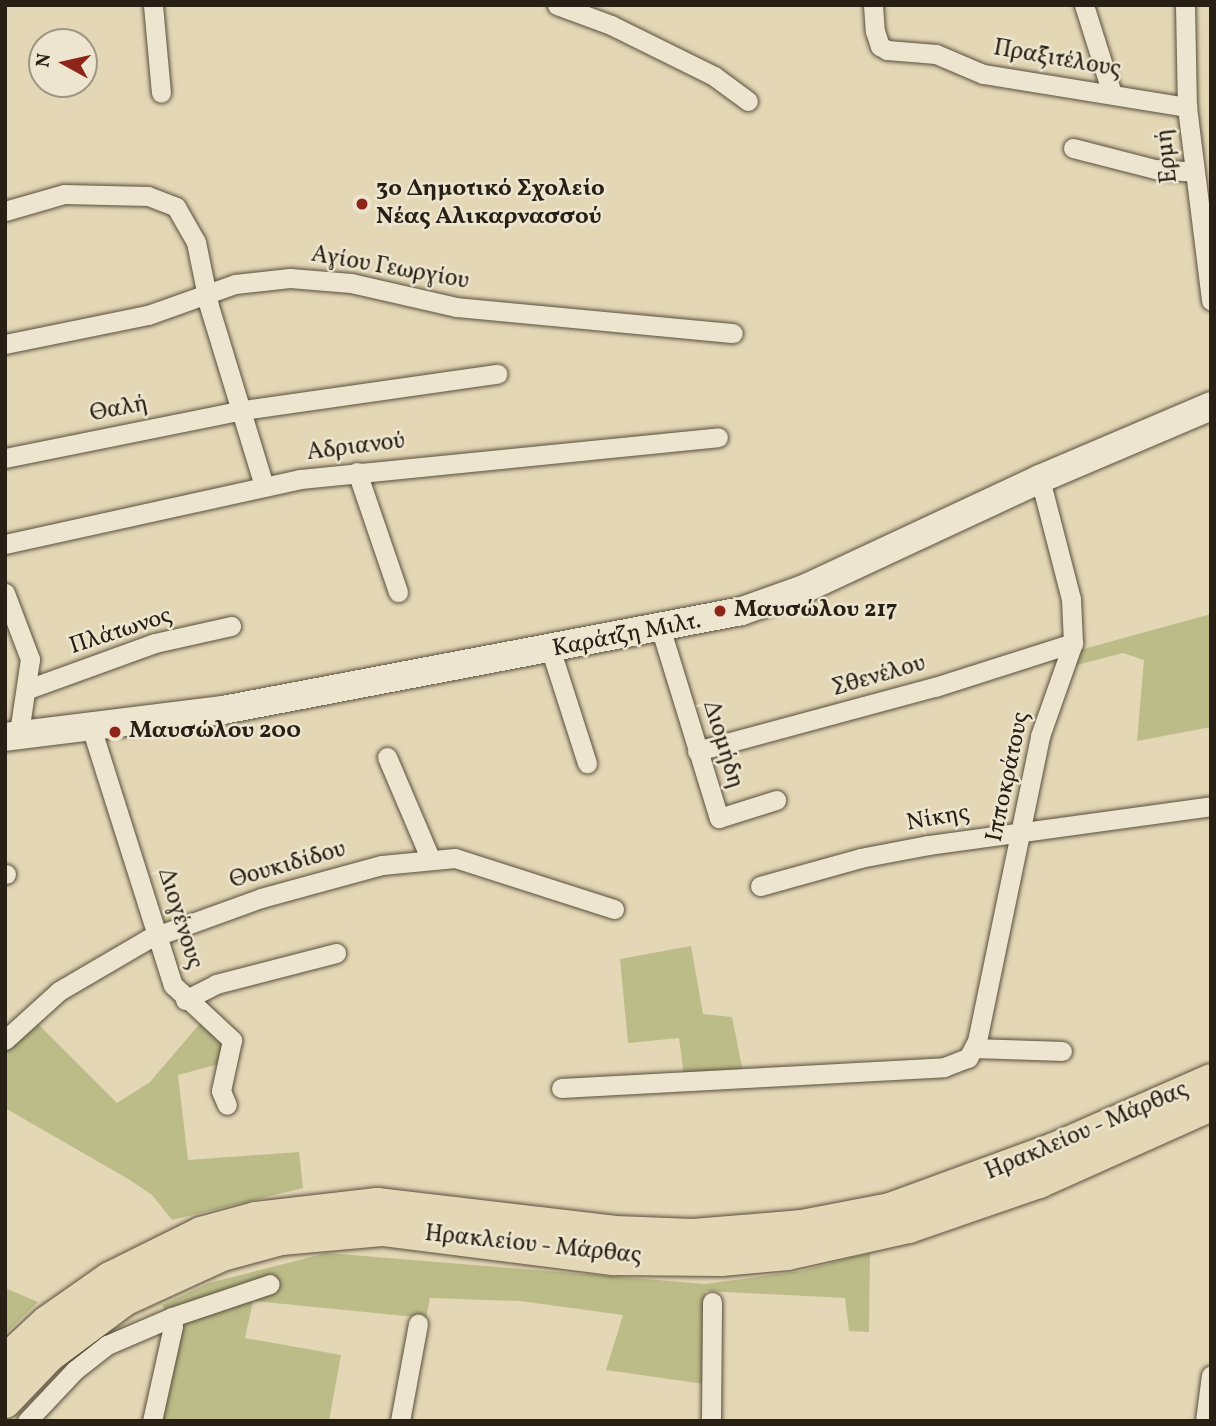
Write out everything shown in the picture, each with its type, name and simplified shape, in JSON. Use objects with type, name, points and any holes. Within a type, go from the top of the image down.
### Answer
[{"type":"main road","name":"Ηρακλείου - Μάρθας","points":[[5,1361],[47,1322],[110,1278],[201,1233],[256,1218],[377,1204],[615,1232],[693,1235],[802,1226],[902,1204],[1054,1149],[1211,1080]]},
{"type":"main road","name":"Ηρακλείου - Μάρθας","points":[[5,1402],[49,1356],[124,1300],[222,1255],[281,1238],[382,1230],[612,1259],[721,1260],[788,1254],[909,1227],[1027,1186],[1211,1105]]},
{"type":"street","points":[[153,5],[161,93]]},
{"type":"street","points":[[557,5],[611,25],[714,76],[748,101]]},
{"type":"street","name":"Πραξιτέλους","points":[[873,5],[875,31],[880,46],[887,50],[936,54],[983,74],[1187,107]]},
{"type":"street","points":[[1084,5],[1112,94]]},
{"type":"street","name":"Ερμή","points":[[1185,5],[1187,107],[1211,301]]},
{"type":"street","points":[[1073,148],[1155,169],[1194,172]]},
{"type":"street","points":[[5,211],[64,194],[134,195],[171,203],[196,242],[206,292],[264,486]]},
{"type":"street","name":"Αγίου Γεωργίου","points":[[5,344],[135,318],[206,292],[247,282],[316,278],[456,307],[733,333]]},
{"type":"street","name":"Θαλή","points":[[5,458],[243,410],[497,374]]},
{"type":"street","name":"Καράτζη Μιλτ.","points":[[12,735],[223,710],[661,629],[782,598],[1040,479],[1211,406]]},
{"type":"street","name":"Αδριανού","points":[[5,544],[264,486],[357,472],[718,437]]},
{"type":"street","points":[[357,472],[398,592]]},
{"type":"street","name":"Ιπποκράτους","points":[[975,1048],[1040,736],[1073,643],[1071,599],[1040,479]]},
{"type":"street","points":[[5,593],[29,653],[28,689],[12,735]]},
{"type":"street","name":"Πλάτωνος","points":[[28,689],[156,643],[231,626]]},
{"type":"street","name":"Διομήδη","points":[[661,629],[719,818],[776,800]]},
{"type":"street","name":"Σθενέλου","points":[[697,751],[935,687],[1073,643]]},
{"type":"street","points":[[551,651],[587,764]]},
{"type":"street","name":"Διογένους","points":[[90,724],[173,985],[185,1000],[223,1028],[232,1040],[233,1053],[222,1087],[228,1105]]},
{"type":"street","points":[[387,757],[430,858]]},
{"type":"street","name":"Νίκης","points":[[760,886],[860,858],[1020,831],[1211,806]]},
{"type":"street","name":"Θουκιδίδου","points":[[5,1040],[59,990],[111,957],[158,935],[326,879],[430,858],[480,864],[614,909]]},
{"type":"street","points":[[185,1000],[216,984],[336,953]]},
{"type":"street","points":[[561,1088],[944,1067],[963,1061],[975,1048],[1062,1051]]},
{"type":"street","points":[[27,1421],[75,1370],[107,1345],[172,1317],[270,1284]]},
{"type":"street","points":[[711,1421],[712,1302]]},
{"type":"street","points":[[152,1421],[172,1317]]},
{"type":"street","points":[[400,1421],[418,1324]]},
{"type":"street","points":[[1205,1421],[1211,1375]]},
{"type":"green space","points":[[1211,614],[1211,727],[1137,741],[1144,660],[1123,653],[1073,666],[1080,650]]},
{"type":"green space","points":[[691,946],[703,1014],[732,1017],[743,1072],[684,1076],[679,1038],[628,1043],[620,959]]},
{"type":"green space","points":[[203,1020],[225,1038],[223,1063],[178,1075],[188,1160],[299,1152],[303,1188],[172,1220],[152,1195],[130,1180],[5,1108],[5,1053],[35,1021],[117,1103],[150,1082]]},
{"type":"green space","points":[[327,1253],[705,1284],[801,1271],[870,1253],[869,1332],[849,1331],[845,1298],[705,1291],[704,1384],[606,1370],[623,1315],[520,1301],[430,1298],[426,1318],[253,1301],[245,1338],[341,1355],[329,1421],[157,1421],[179,1331],[187,1321],[278,1290],[271,1278],[165,1310],[162,1305],[209,1283]]},
{"type":"green space","points":[[5,1288],[38,1302],[5,1334]]},
{"type":"place","name":"3ο Δημοτικό Σχολείο Νέας Αλικαρνασσού","points":[[362,204]]},
{"type":"place","name":"Μαυσώλου 217","points":[[720,611]]},
{"type":"place","name":"Μαυσώλου 200","points":[[115,732]]}]
